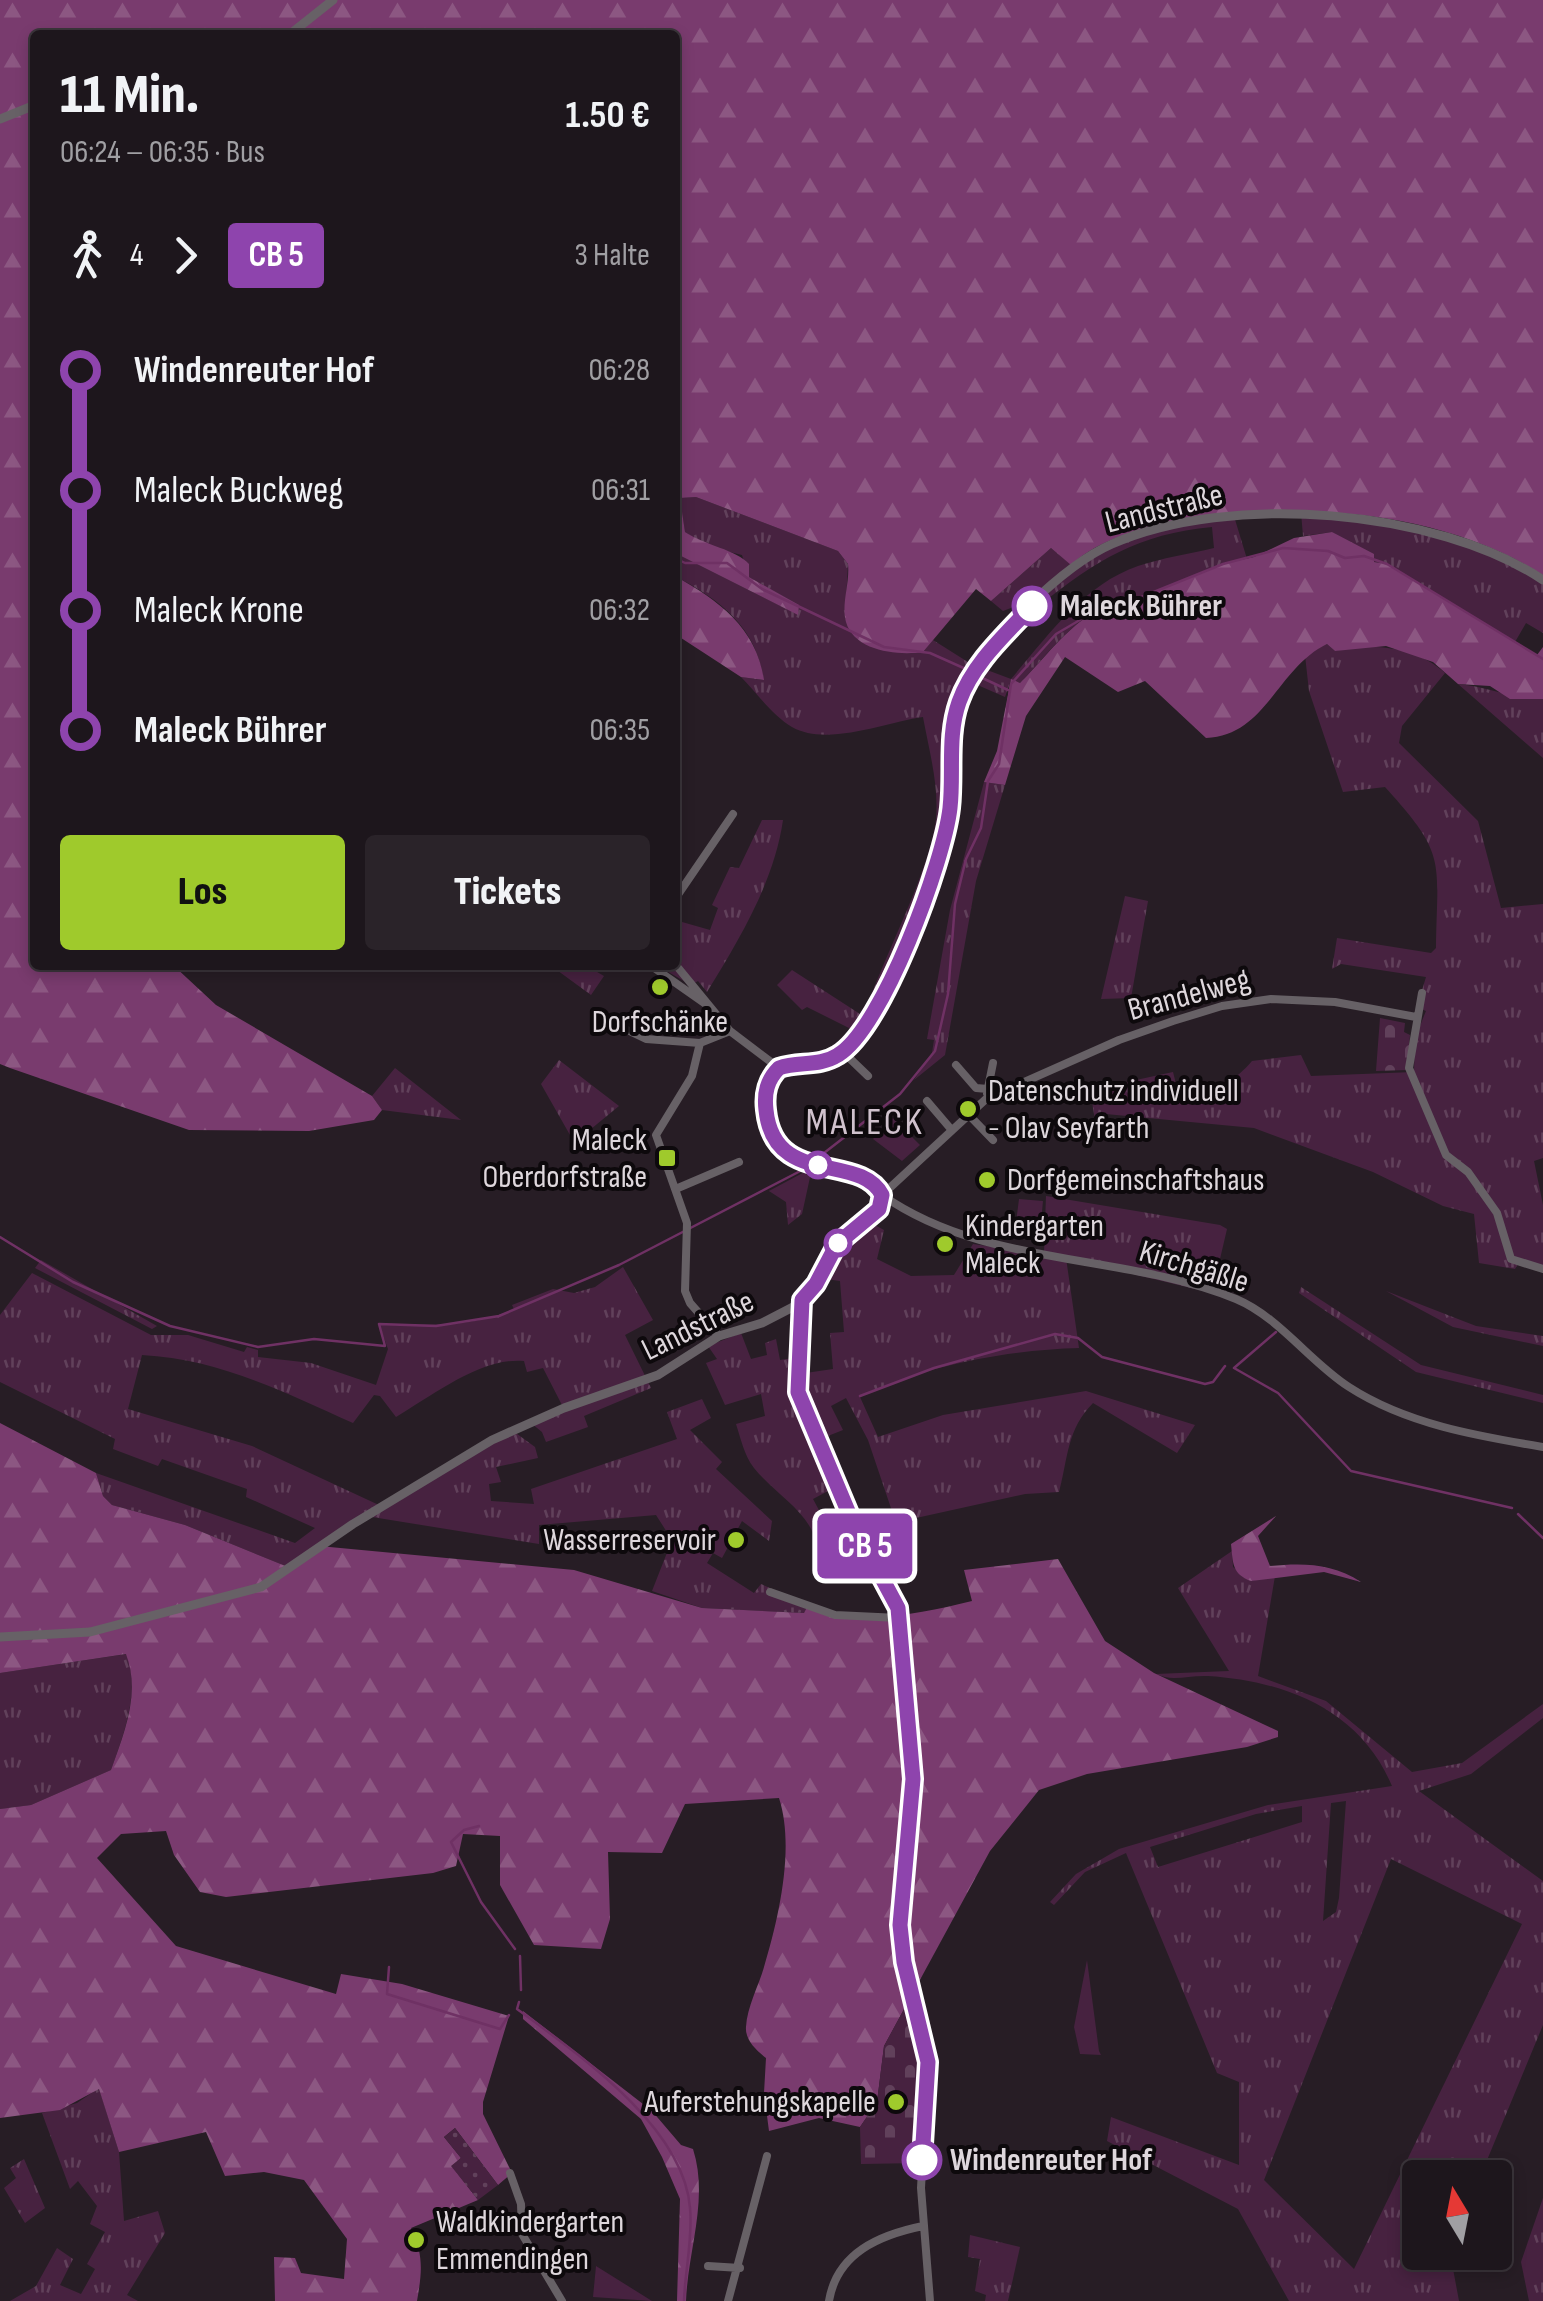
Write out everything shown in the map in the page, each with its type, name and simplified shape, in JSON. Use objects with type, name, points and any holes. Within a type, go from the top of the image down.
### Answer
[{"type":"street","points":[[295,30],[333,0]]},
{"type":"street","points":[[0,119],[30,107]]},
{"type":"street","name":"Landstraße","points":[[843,1052],[880,1000],[934,877],[950,810],[955,716],[967,683],[1018,620],[1089,557],[1136,536],[1269,512],[1414,528],[1500,555],[1543,580]]},
{"type":"street","points":[[680,892],[733,814]]},
{"type":"street","points":[[658,970],[712,1006]]},
{"type":"street","points":[[680,970],[730,1031],[779,1068]]},
{"type":"street","points":[[1422,992],[1409,1068],[1446,1155],[1468,1172],[1497,1213],[1511,1259],[1543,1270]]},
{"type":"street","name":"Brandelweg","points":[[882,1195],[987,1094],[1119,1040],[1222,1006],[1271,999],[1313,1001],[1416,1017]]},
{"type":"street","points":[[621,1027],[646,1038],[700,1043],[730,1031]]},
{"type":"street","points":[[700,1043],[692,1076],[665,1114],[656,1135],[678,1188],[688,1238],[685,1291],[690,1304],[720,1336]]},
{"type":"street","points":[[868,1076],[843,1052],[820,1063],[779,1068],[769,1080],[766,1108],[778,1146],[800,1160],[863,1180],[882,1195]]},
{"type":"street","points":[[956,1065],[976,1088],[987,1094],[993,1063]]},
{"type":"street","points":[[927,1101],[950,1128]]},
{"type":"street","points":[[968,1112],[994,1140]]},
{"type":"street","points":[[678,1188],[739,1162]]},
{"type":"street","name":"Landstraße","points":[[0,1638],[104,1629],[261,1587],[352,1524],[492,1440],[564,1408],[658,1375],[720,1336],[762,1323],[802,1300],[816,1284],[837,1244],[879,1209],[882,1195]]},
{"type":"street","name":"Kirchgäßle","points":[[882,1195],[978,1243],[1066,1257],[1239,1300],[1349,1388],[1392,1410],[1543,1448]]},
{"type":"street","points":[[802,1300],[798,1392],[855,1528],[894,1594],[899,1618],[913,1779],[900,1925],[928,2062],[922,2226],[930,2301]]},
{"type":"street","points":[[770,1592],[835,1615],[899,1618]]},
{"type":"street","points":[[728,2301],[740,2268],[767,2156]]},
{"type":"street","points":[[510,2174],[522,2204],[522,2234],[562,2301]]},
{"type":"street","points":[[830,2301],[837,2274],[862,2248],[922,2226]]},
{"type":"street","points":[[708,2266],[740,2268]]},
{"type":"green space","points":[[0,0],[1543,0],[1543,575],[1502,553],[1412,523],[1317,512],[1223,516],[1121,536],[1071,565],[1051,548],[991,601],[976,589],[923,652],[902,653],[867,645],[851,632],[844,608],[848,564],[838,551],[696,497],[680,498],[680,30],[30,30],[30,970],[178,970],[216,1005],[372,1096],[382,1110],[374,1120],[309,1131],[189,1130],[0,1064]]},
{"type":"green space","points":[[696,497],[838,551],[848,564],[845,619],[923,652],[933,640],[971,664],[1011,679],[1067,614],[1100,586],[1138,566],[1214,548],[1212,527],[1162,536],[1099,563],[1039,606],[1032,600],[1003,611],[991,601],[1051,548],[1072,565],[1127,533],[1169,522],[1233,513],[1247,559],[1223,564],[1095,612],[1067,633],[1020,683],[1011,680],[1005,697],[973,683],[945,870],[916,941],[870,1031],[857,1032],[807,1007],[802,1010],[777,985],[792,970],[860,1014],[871,996],[933,838],[936,793],[923,717],[822,735],[792,727],[771,710],[741,677],[763,680],[760,662],[745,630],[721,605],[680,579],[680,556],[797,614],[798,605],[749,577],[742,555],[706,546],[685,532],[680,498]]},
{"type":"green space","points":[[680,498],[685,532],[744,559],[749,564],[749,577],[799,605],[798,615],[680,556]]},
{"type":"green space","points":[[1301,512],[1426,529],[1515,559],[1543,575],[1543,633],[1526,623],[1515,642],[1387,564],[1374,562],[1332,532],[1303,536]]},
{"type":"green space","points":[[1332,532],[1374,554],[1374,562],[1387,564],[1537,655],[1543,647],[1543,699],[1510,699],[1490,686],[1458,684],[1433,662],[1386,646],[1335,651],[1327,644],[1295,669],[1243,726],[1206,738],[1145,681],[1118,692],[1065,657],[1026,716],[1005,785],[984,782],[997,751],[1011,679],[1020,683],[1081,621],[1109,606],[1124,604],[1223,564],[1254,557],[1294,538]]},
{"type":"green space","points":[[680,579],[720,606],[744,630],[760,661],[764,680],[741,677],[680,637]]},
{"type":"green space","points":[[1327,644],[1335,651],[1379,647],[1407,652],[1445,673],[1402,726],[1399,743],[1478,821],[1501,908],[1543,904],[1543,1158],[1534,1161],[1543,1205],[1543,1271],[1518,1264],[1515,1269],[1479,1263],[1474,1214],[1443,1206],[1373,1172],[1254,1128],[1106,1114],[1107,1130],[1097,1132],[1090,1090],[1173,1072],[1176,1084],[1218,1084],[1227,1082],[1252,1061],[1301,1055],[1311,1076],[1414,1072],[1415,1038],[1426,1011],[1417,1007],[1426,977],[1341,964],[1332,969],[1337,938],[1431,953],[1436,948],[1434,860],[1420,829],[1385,787],[1343,792],[1309,691],[1305,655]]},
{"type":"green space","points":[[1458,684],[1543,699],[1543,758]]},
{"type":"green space","points":[[984,782],[1005,785],[976,881],[945,1055],[914,1080],[932,1053],[934,1040],[927,1039],[950,910]]},
{"type":"green space","points":[[762,820],[783,820],[764,887],[707,992],[698,981],[691,985],[665,970],[680,970],[680,921],[710,930],[718,908],[712,905],[730,867],[739,868]]},
{"type":"green space","points":[[1125,896],[1148,901],[1131,998],[1101,999]]},
{"type":"green space","points":[[557,970],[594,970],[604,976],[591,995]]},
{"type":"green space","points":[[1380,1018],[1405,1023],[1404,1032],[1410,1035],[1407,1070],[1376,1071]]},
{"type":"green space","points":[[559,1060],[619,1106],[580,1138],[570,1135],[541,1084]]},
{"type":"green space","points":[[395,1068],[461,1120],[382,1110],[372,1096]]},
{"type":"green space","points":[[893,1118],[920,1145],[902,1161],[873,1139]]},
{"type":"green space","points":[[812,1168],[802,1214],[788,1225],[786,1202],[769,1191]]},
{"type":"green space","points":[[1046,1196],[1227,1229],[1212,1293],[1066,1258],[1079,1348],[967,1361],[912,1376],[860,1397],[878,1437],[943,1415],[1086,1391],[1195,1425],[1177,1453],[1093,1403],[1073,1434],[1059,1492],[1025,1494],[857,1531],[855,1528],[894,1517],[868,1440],[846,1398],[831,1406],[843,1430],[810,1443],[828,1491],[813,1499],[828,1527],[836,1525],[853,1555],[819,1561],[817,1545],[805,1520],[754,1468],[743,1447],[736,1424],[765,1416],[761,1394],[725,1405],[706,1363],[717,1359],[708,1346],[741,1333],[751,1359],[767,1355],[765,1343],[776,1339],[780,1360],[801,1357],[799,1374],[833,1369],[830,1333],[844,1332],[840,1281],[826,1279],[846,1241],[871,1223],[884,1230],[877,1259],[911,1276],[954,1275],[973,1244],[1044,1254]]},
{"type":"green space","points":[[1019,1199],[1043,1201],[1040,1233],[1015,1230]]},
{"type":"green space","points":[[41,1260],[157,1326],[152,1329],[35,1268]]},
{"type":"green space","points":[[623,1267],[653,1320],[625,1335],[651,1388],[584,1416],[588,1427],[546,1442],[542,1432],[531,1423],[563,1407],[543,1368],[527,1372],[524,1361],[508,1361],[474,1371],[396,1417],[380,1396],[374,1395],[353,1423],[224,1370],[142,1355],[128,1409],[252,1446],[381,1506],[513,1431],[535,1447],[538,1458],[496,1467],[501,1482],[489,1484],[491,1501],[534,1504],[531,1489],[677,1439],[667,1412],[702,1399],[711,1418],[690,1430],[722,1462],[716,1469],[772,1521],[769,1541],[742,1521],[722,1558],[713,1553],[707,1563],[754,1593],[761,1584],[808,1605],[804,1613],[702,1608],[652,1591],[672,1540],[656,1515],[539,1525],[539,1544],[366,1516],[288,1567],[185,1525],[112,1505],[103,1496],[96,1473],[295,1543],[315,1528],[246,1497],[247,1489],[162,1459],[158,1466],[113,1449],[115,1439],[0,1382],[0,1315],[32,1273],[151,1335],[188,1335],[244,1352],[247,1347],[258,1350],[258,1357],[311,1363],[376,1385],[388,1349],[379,1324],[481,1320],[553,1289],[574,1293],[595,1287]]},
{"type":"green space","points":[[1301,1287],[1421,1365],[1543,1395],[1543,1403],[1416,1372],[1299,1293]]},
{"type":"green space","points":[[1386,1291],[1476,1326],[1543,1336],[1543,1346],[1453,1327]]},
{"type":"green space","points":[[0,1423],[96,1473],[103,1496],[112,1505],[185,1525],[288,1567],[319,1546],[574,1570],[702,1608],[804,1613],[808,1605],[849,1615],[890,1616],[972,1601],[964,1570],[1058,1559],[1105,1641],[1154,1673],[1278,1731],[1278,1737],[1247,1747],[1087,1774],[1039,1790],[990,1851],[884,2046],[877,2102],[860,2127],[819,2118],[769,2131],[764,2093],[766,2058],[749,2040],[746,2027],[780,1904],[786,1838],[779,1798],[685,1804],[662,1853],[608,1852],[610,1919],[601,1949],[534,1945],[500,1885],[500,1836],[463,1834],[456,1866],[433,1873],[226,1897],[200,1892],[174,1855],[166,1831],[121,1834],[97,1858],[176,1946],[336,1994],[341,1974],[402,1984],[509,2016],[483,2102],[483,2114],[512,2173],[498,2185],[455,2128],[444,2137],[461,2158],[452,2166],[478,2200],[411,2228],[421,2264],[417,2301],[275,2301],[274,2257],[295,2258],[301,2273],[344,2279],[347,2239],[304,2180],[264,2172],[225,2176],[206,2132],[119,2152],[99,2089],[60,2110],[0,2118],[0,1809],[31,1805],[111,1770],[129,1713],[132,1683],[126,1654],[0,1673]]},
{"type":"green space","points":[[1276,1516],[1258,1536],[1270,1566],[1317,1566],[1361,1582],[1324,1572],[1251,1581],[1240,1575],[1233,1562],[1231,1544]]},
{"type":"green space","points":[[1232,1551],[1233,1567],[1251,1581],[1275,1576],[1258,1676],[1326,1701],[1412,1772],[1462,1763],[1543,1704],[1543,1718],[1471,1774],[1419,1791],[1543,1881],[1543,2025],[1487,2160],[1407,2160],[1522,1924],[1391,1859],[1264,2180],[1354,2269],[1402,2170],[1402,2270],[1453,2270],[1459,2301],[1289,2301],[1238,2209],[1107,2141],[1111,2117],[1239,2165],[1239,2082],[1217,2073],[1126,1853],[1085,1872],[1054,1905],[1050,1902],[1076,1874],[1119,1849],[1268,1805],[1392,1786],[1361,1737],[1317,1704],[1292,1693],[1237,1679],[1168,1678],[1156,1674],[1229,1671],[1178,1588]],"holes":[[[1346,1801],[1339,1898],[1336,1912],[1323,1921],[1331,1803]],[[1302,1806],[1302,1822],[1158,1867],[1150,1847],[1256,1814]]]},
{"type":"green space","points":[[127,1654],[131,1698],[111,1770],[31,1805],[0,1809],[0,1673]]},
{"type":"green space","points":[[1087,1960],[1101,2055],[1080,2054],[1074,2027]]},
{"type":"green space","points":[[909,2000],[923,2065],[918,2163],[861,2164],[860,2127],[877,2102],[884,2046]]},
{"type":"green space","points":[[523,2011],[652,2111],[681,2145],[693,2149],[699,2187],[686,2301],[677,2301],[680,2199],[641,2119],[523,2019]]},
{"type":"green space","points":[[99,2088],[119,2152],[124,2221],[158,2211],[165,2233],[127,2295],[138,2301],[10,2301],[36,2286],[57,2248],[73,2259],[60,2285],[81,2294],[95,2269],[87,2264],[105,2232],[90,2224],[97,2206],[78,2181],[70,2189],[42,2113],[77,2103]]},
{"type":"green space","points":[[455,2128],[498,2185],[478,2200],[451,2166],[461,2158],[444,2137]]},
{"type":"green space","points":[[24,2159],[45,2208],[25,2223],[4,2188],[16,2178],[10,2168]]},
{"type":"green space","points":[[1543,2198],[1543,2301],[1529,2301],[1521,2262]]},
{"type":"green space","points":[[970,2235],[1020,2247],[1008,2301],[985,2301],[986,2295],[975,2291],[980,2259],[968,2257]]},
{"type":"green space","points":[[596,2266],[652,2301],[593,2297]]},
{"type":"waterway","points":[[815,1160],[900,1094],[935,1051],[948,994],[955,904],[966,859],[981,828],[988,781],[999,764],[1011,684],[1056,634],[1109,603],[1124,604],[1223,564],[1283,548],[1328,551],[1345,558],[1364,556],[1387,564],[1543,659]]},
{"type":"waterway","points":[[680,560],[727,563],[762,589],[884,647],[930,653],[968,670]]},
{"type":"waterway","points":[[978,676],[1008,690]]},
{"type":"waterway","points":[[0,1237],[73,1282],[170,1326],[258,1347],[314,1339],[385,1346],[379,1324],[436,1326],[499,1316],[619,1265],[810,1166]]},
{"type":"waterway","points":[[1276,1332],[1234,1368],[1278,1393],[1351,1471],[1512,1508]]},
{"type":"waterway","points":[[860,1396],[934,1368],[1055,1334],[1078,1338],[1102,1357],[1205,1384],[1213,1382],[1225,1366]]},
{"type":"waterway","points":[[1518,1514],[1543,1538]]},
{"type":"waterway","points":[[479,1826],[464,1830],[451,1842],[481,1902],[515,1949]]},
{"type":"waterway","points":[[520,1956],[521,1990]]},
{"type":"waterway","points":[[389,1967],[387,1994],[500,2029],[509,2015]]},
{"type":"waterway","points":[[519,2002],[517,2009],[624,2095],[669,2149],[683,2178],[690,2208],[684,2301]]},
{"type":"bus line","points":[[922,2160],[928,2062],[904,1962],[900,1925],[913,1779],[898,1608],[894,1594],[855,1528],[798,1392],[802,1300],[816,1284],[837,1244],[879,1209],[882,1195],[880,1189],[863,1180],[800,1160],[778,1146],[771,1134],[766,1097],[769,1080],[779,1068],[820,1063],[843,1052],[880,1000],[944,845],[950,810],[952,734],[960,699],[994,646],[1032,606]]},
{"type":"place","name":"Maleck Bührer","points":[[1032,606]]},
{"type":"place","name":"Dorfschänke","points":[[660,987]]},
{"type":"place","name":"Datenschutz individuell - Olav Seyfarth","points":[[968,1109]]},
{"type":"place","name":"Maleck Oberdorfstraße","points":[[667,1158]]},
{"type":"place","name":"Dorfgemeinschaftshaus","points":[[987,1180]]},
{"type":"place","name":"Kindergarten Maleck","points":[[945,1244]]},
{"type":"place","name":"Wasserreservoir","points":[[736,1540]]},
{"type":"place","name":"Auferstehungskapelle","points":[[896,2102]]},
{"type":"place","name":"Windenreuter Hof","points":[[922,2160]]},
{"type":"place","name":"Waldkindergarten Emmendingen","points":[[416,2240]]},
{"type":"district","name":"MALECK","points":[[865,1122]]}]
